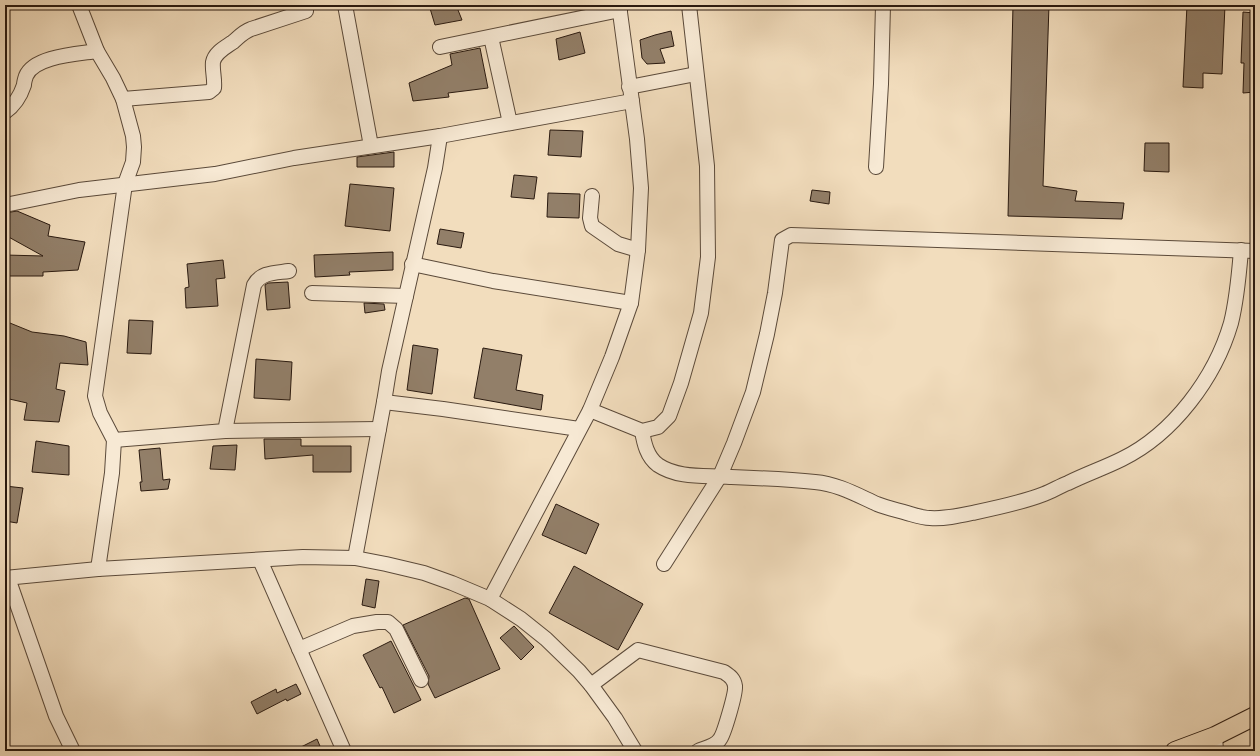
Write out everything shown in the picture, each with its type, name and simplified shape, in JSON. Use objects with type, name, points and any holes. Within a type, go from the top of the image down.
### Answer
[{"type":"main road","points":[[1175,751],[1216,743],[1255,716]]},
{"type":"street","points":[[79,5],[97,51],[113,78],[123,99],[133,136],[134,147],[132,162],[125,184],[95,396],[100,413],[114,440],[112,473],[98,569]]},
{"type":"street","points":[[346,5],[371,146]]},
{"type":"street","points":[[590,410],[642,430],[658,428],[669,416],[681,384],[701,313],[708,257],[709,217],[707,166],[689,5]]},
{"type":"street","points":[[876,167],[881,84],[883,5]]},
{"type":"street","points":[[440,47],[620,8],[629,87],[637,139],[641,188],[638,250],[631,303],[612,357],[590,410],[490,599]]},
{"type":"street","points":[[123,99],[209,92],[214,88],[213,60],[224,48],[232,43],[242,33],[306,11]]},
{"type":"street","points":[[491,37],[510,123]]},
{"type":"street","points":[[5,112],[19,99],[25,76],[30,69],[41,63],[56,58],[97,51]]},
{"type":"street","points":[[629,87],[696,74]]},
{"type":"street","points":[[5,205],[79,190],[215,174],[294,158],[440,136],[632,101]]},
{"type":"street","points":[[355,558],[367,499],[389,371],[412,264],[435,168],[440,136]]},
{"type":"street","points":[[592,196],[590,218],[592,226],[618,244],[638,250]]},
{"type":"street","points":[[642,430],[651,459],[658,465],[670,471],[686,475],[720,476],[816,482],[835,486],[858,494],[879,504],[929,518],[950,517],[981,511],[1043,495],[1122,459],[1150,441],[1173,421],[1197,394],[1216,360],[1230,324],[1248,250],[791,235],[782,240],[775,294],[767,334],[753,392],[734,442],[720,476],[664,564]]},
{"type":"street","points":[[412,264],[493,281],[631,303]]},
{"type":"street","points":[[225,431],[254,286],[260,277],[266,274],[289,271]]},
{"type":"street","points":[[312,293],[406,296]]},
{"type":"street","points":[[384,402],[579,429]]},
{"type":"street","points":[[114,440],[225,431],[379,430]]},
{"type":"street","points":[[73,751],[56,716],[6,578],[98,569],[303,557],[355,558],[386,564],[424,573],[490,599],[521,619],[546,639],[574,665],[591,685],[615,718],[635,751]]},
{"type":"street","points":[[260,560],[344,751]]},
{"type":"street","points":[[299,649],[354,626],[377,622],[388,622],[396,629],[421,680]]},
{"type":"street","points":[[591,685],[638,650],[724,672],[733,679],[735,696],[720,740],[710,747],[698,751]]},
{"type":"building","points":[[429,5],[456,5],[462,20],[435,25]]},
{"type":"building","points":[[1013,5],[1049,5],[1043,186],[1077,191],[1075,201],[1124,203],[1122,219],[1008,216]]},
{"type":"building","points":[[1187,5],[1225,5],[1222,74],[1203,73],[1203,88],[1183,87]]},
{"type":"building","points":[[1243,12],[1255,13],[1255,92],[1243,93],[1244,63],[1241,63]]},
{"type":"building","points":[[671,31],[674,46],[660,49],[665,63],[647,64],[642,58],[640,40]]},
{"type":"building","points":[[580,32],[585,53],[559,60],[556,39]]},
{"type":"building","points":[[480,48],[488,88],[448,93],[449,97],[413,101],[409,83],[452,65],[450,54]]},
{"type":"building","points":[[550,130],[583,131],[581,157],[548,155]]},
{"type":"building","points":[[1145,143],[1169,143],[1169,172],[1144,171]]},
{"type":"building","points":[[394,152],[394,167],[357,167],[357,157]]},
{"type":"building","points":[[514,175],[537,177],[534,199],[511,197]]},
{"type":"building","points":[[350,184],[394,188],[390,231],[345,226]]},
{"type":"building","points":[[812,190],[830,192],[829,204],[810,201]]},
{"type":"building","points":[[548,193],[580,194],[579,218],[547,217]]},
{"type":"building","points":[[17,211],[50,225],[48,236],[85,242],[78,270],[43,272],[43,276],[5,276],[5,255],[43,256],[5,235],[5,213]]},
{"type":"building","points":[[440,229],[464,233],[461,248],[437,244]]},
{"type":"building","points":[[393,252],[393,270],[349,272],[350,275],[315,277],[314,255]]},
{"type":"building","points":[[223,260],[225,278],[216,279],[218,306],[186,308],[185,288],[189,287],[187,264]]},
{"type":"building","points":[[288,282],[290,308],[267,310],[265,285],[268,283]]},
{"type":"building","points":[[364,303],[384,304],[385,310],[365,313]]},
{"type":"building","points":[[129,320],[153,321],[151,354],[127,353]]},
{"type":"building","points":[[5,321],[32,332],[64,336],[86,342],[88,365],[60,363],[56,389],[65,391],[59,422],[24,420],[27,403],[5,398]]},
{"type":"building","points":[[413,345],[438,349],[432,394],[407,390]]},
{"type":"building","points":[[483,348],[522,355],[516,390],[543,395],[541,410],[474,398]]},
{"type":"building","points":[[256,359],[292,362],[290,400],[254,398]]},
{"type":"building","points":[[264,439],[301,439],[301,446],[351,446],[351,472],[313,472],[313,455],[265,459]]},
{"type":"building","points":[[36,441],[69,446],[69,475],[32,472]]},
{"type":"building","points":[[237,445],[235,470],[210,469],[213,446]]},
{"type":"building","points":[[160,448],[163,480],[170,479],[168,489],[141,491],[140,482],[142,482],[139,450]]},
{"type":"building","points":[[5,486],[23,488],[17,523],[5,521]]},
{"type":"building","points":[[556,504],[599,524],[586,554],[542,535]]},
{"type":"building","points":[[574,566],[643,604],[618,650],[549,613]]},
{"type":"building","points":[[366,579],[379,581],[375,608],[362,605]]},
{"type":"building","points":[[465,598],[469,599],[500,669],[435,698],[428,684],[429,676],[403,625]]},
{"type":"building","points":[[514,626],[534,647],[521,660],[500,638]]},
{"type":"building","points":[[391,641],[421,700],[394,713],[382,687],[380,688],[363,655]]},
{"type":"building","points":[[296,684],[301,694],[287,701],[286,699],[257,714],[251,702],[276,689],[277,693]]},
{"type":"building","points":[[317,739],[322,751],[293,751]]}]
